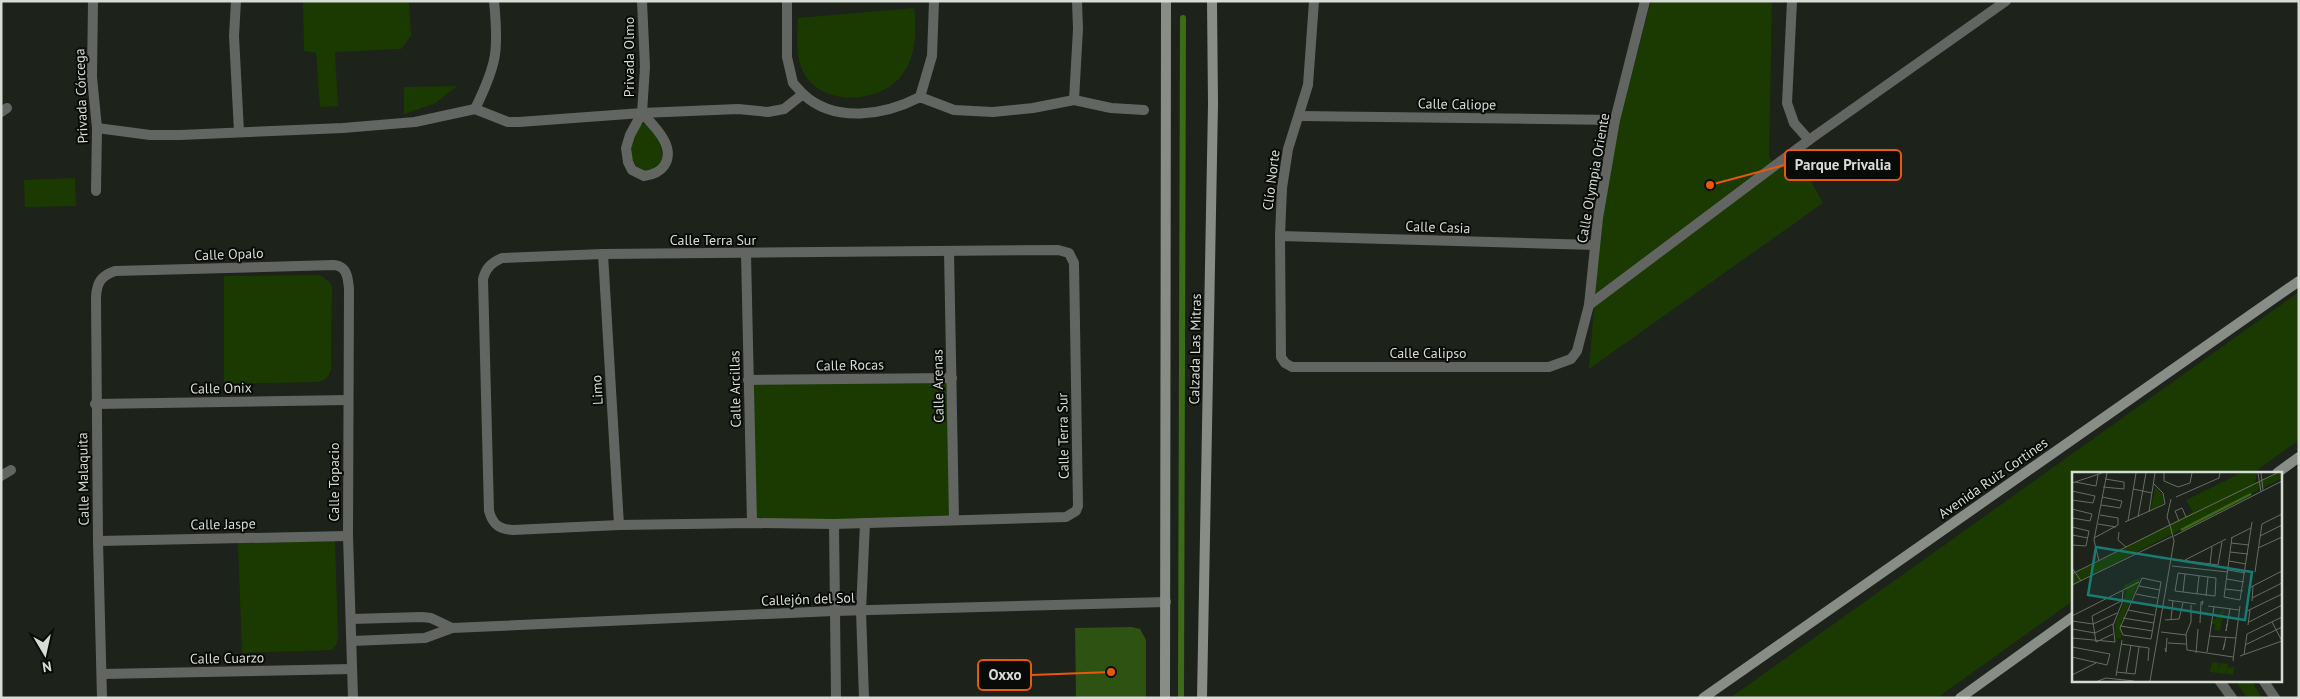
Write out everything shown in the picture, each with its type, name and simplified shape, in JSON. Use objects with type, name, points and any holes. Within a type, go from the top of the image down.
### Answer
[{"type":"main road","name":"Calzada Las Mitras","points":[[1165,698],[1166,1]]},
{"type":"main road","name":"Calzada Las Mitras","points":[[1202,698],[1213,104],[1212,1]]},
{"type":"main road","name":"Avenida Ruiz Cortines","points":[[1703,698],[2299,282]]},
{"type":"main road","points":[[2278,472],[2299,457]]},
{"type":"main road","points":[[1960,698],[2072,617]]},
{"type":"street","name":"Privada Córcega","points":[[93,1],[92,77],[97,128],[96,190]]},
{"type":"street","points":[[236,1],[234,36],[239,132]]},
{"type":"street","points":[[475,109],[490,78],[496,58],[498,37],[494,1]]},
{"type":"street","name":"Privada Olmo","points":[[642,1],[645,67],[642,113],[630,135],[626,155],[632,170],[644,176],[656,174],[662,169],[668,156],[665,142],[642,113]]},
{"type":"street","points":[[786,1],[787,57],[790,74],[793,83],[811,102],[860,115],[903,105],[920,97],[954,110],[993,112],[1033,108],[1074,100],[1111,108],[1144,110]]},
{"type":"street","points":[[920,97],[932,56],[934,1]]},
{"type":"street","points":[[1074,100],[1078,29],[1077,1]]},
{"type":"street","name":"Clío Norte","points":[[1285,364],[1281,357],[1280,236],[1282,188],[1288,149],[1308,85],[1314,1]]},
{"type":"street","name":"Calle Olympia Oriente","points":[[1571,359],[1578,350],[1590,305],[1594,245],[1615,120],[1645,1]]},
{"type":"street","points":[[1590,305],[1809,140],[2006,1]]},
{"type":"street","points":[[1795,3],[1787,103],[1794,122],[1809,140]]},
{"type":"street","points":[[97,128],[150,134],[239,132],[398,124],[475,109],[508,122],[738,109],[768,112],[784,109],[803,94]]},
{"type":"street","name":"Calle Caliope","points":[[1299,116],[1615,120]]},
{"type":"street","name":"Calle Casia","points":[[1280,236],[1594,245]]},
{"type":"street","name":"Calle Terra Sur","points":[[1058,250],[1070,253],[1074,263],[1078,506],[1076,511],[1058,519],[834,524],[619,525],[503,530],[495,524],[489,511],[485,273],[494,262],[502,258],[603,254],[949,251],[1058,250]]},
{"type":"street","name":"Calle Arenas","points":[[949,251],[954,520]]},
{"type":"street","name":"Limo","points":[[603,254],[619,525]]},
{"type":"street","name":"Calle Arcillas","points":[[746,254],[752,523]]},
{"type":"street","name":"Calle Opalo","points":[[115,271],[334,265],[343,268]]},
{"type":"street","name":"Calle Topacio","points":[[343,268],[347,274],[349,290],[347,400],[348,536],[353,698]]},
{"type":"street","name":"Calle Malaquita","points":[[102,698],[96,404],[96,288],[102,277],[115,271]]},
{"type":"street","name":"Calle Calipso","points":[[1285,364],[1292,367],[1549,367],[1571,359]]},
{"type":"street","name":"Calle Rocas","points":[[748,380],[952,378]]},
{"type":"street","name":"Calle Onix","points":[[96,404],[347,400]]},
{"type":"street","points":[[1,476],[11,470]]},
{"type":"street","points":[[864,698],[861,611],[865,523]]},
{"type":"street","points":[[834,524],[836,698]]},
{"type":"street","name":"Calle Jaspe","points":[[98,540],[348,536]]},
{"type":"street","name":"Callejón del Sol","points":[[352,641],[425,638],[452,628],[834,611],[1166,602]]},
{"type":"street","name":"Callejón del Sol","points":[[351,619],[422,616],[452,628]]},
{"type":"street","name":"Calle Cuarzo","points":[[102,674],[352,669]]},
{"type":"street","points":[[2220,682],[2232,698]]},
{"type":"street","points":[[2264,682],[2275,698]]},
{"type":"green space","points":[[303,1],[409,1],[411,36],[401,49],[335,52],[338,106],[320,107],[316,53],[304,51]]},
{"type":"green space","points":[[1651,1],[1772,1],[1769,157],[1777,167],[1796,154],[1823,203],[1589,369],[1601,225],[1614,141]]},
{"type":"green space","points":[[914,8],[915,34],[913,52],[907,68],[893,84],[867,96],[853,98],[825,92],[814,85],[805,75],[798,55],[798,18]]},
{"type":"green space","points":[[457,86],[436,103],[404,114],[404,87]]},
{"type":"green space","points":[[646,123],[657,137],[662,153],[663,165],[646,173],[635,163],[631,153],[637,127]]},
{"type":"green space","points":[[75,178],[76,206],[25,207],[24,180]]},
{"type":"green space","points":[[320,275],[330,282],[332,288],[331,369],[328,376],[322,381],[316,382],[224,384],[224,276]]},
{"type":"green space","points":[[2299,292],[2299,440],[2254,472],[2072,472],[2072,601],[1937,698],[1730,698]]},
{"type":"green space","points":[[952,378],[954,520],[752,523],[748,380]]},
{"type":"green space","points":[[335,541],[338,637],[336,645],[332,650],[242,653],[238,543]]},
{"type":"green space","points":[[2236,682],[2252,682],[2262,698],[2247,698]]},
{"type":"building","points":[[1132,627],[1140,629],[1146,640],[1146,698],[1076,698],[1075,628]]},
{"type":"waterway","points":[[1181,698],[1183,18]]},
{"type":"place","name":"Parque Privalia","points":[[1710,185]]},
{"type":"place","name":"Oxxo","points":[[1111,672]]}]
